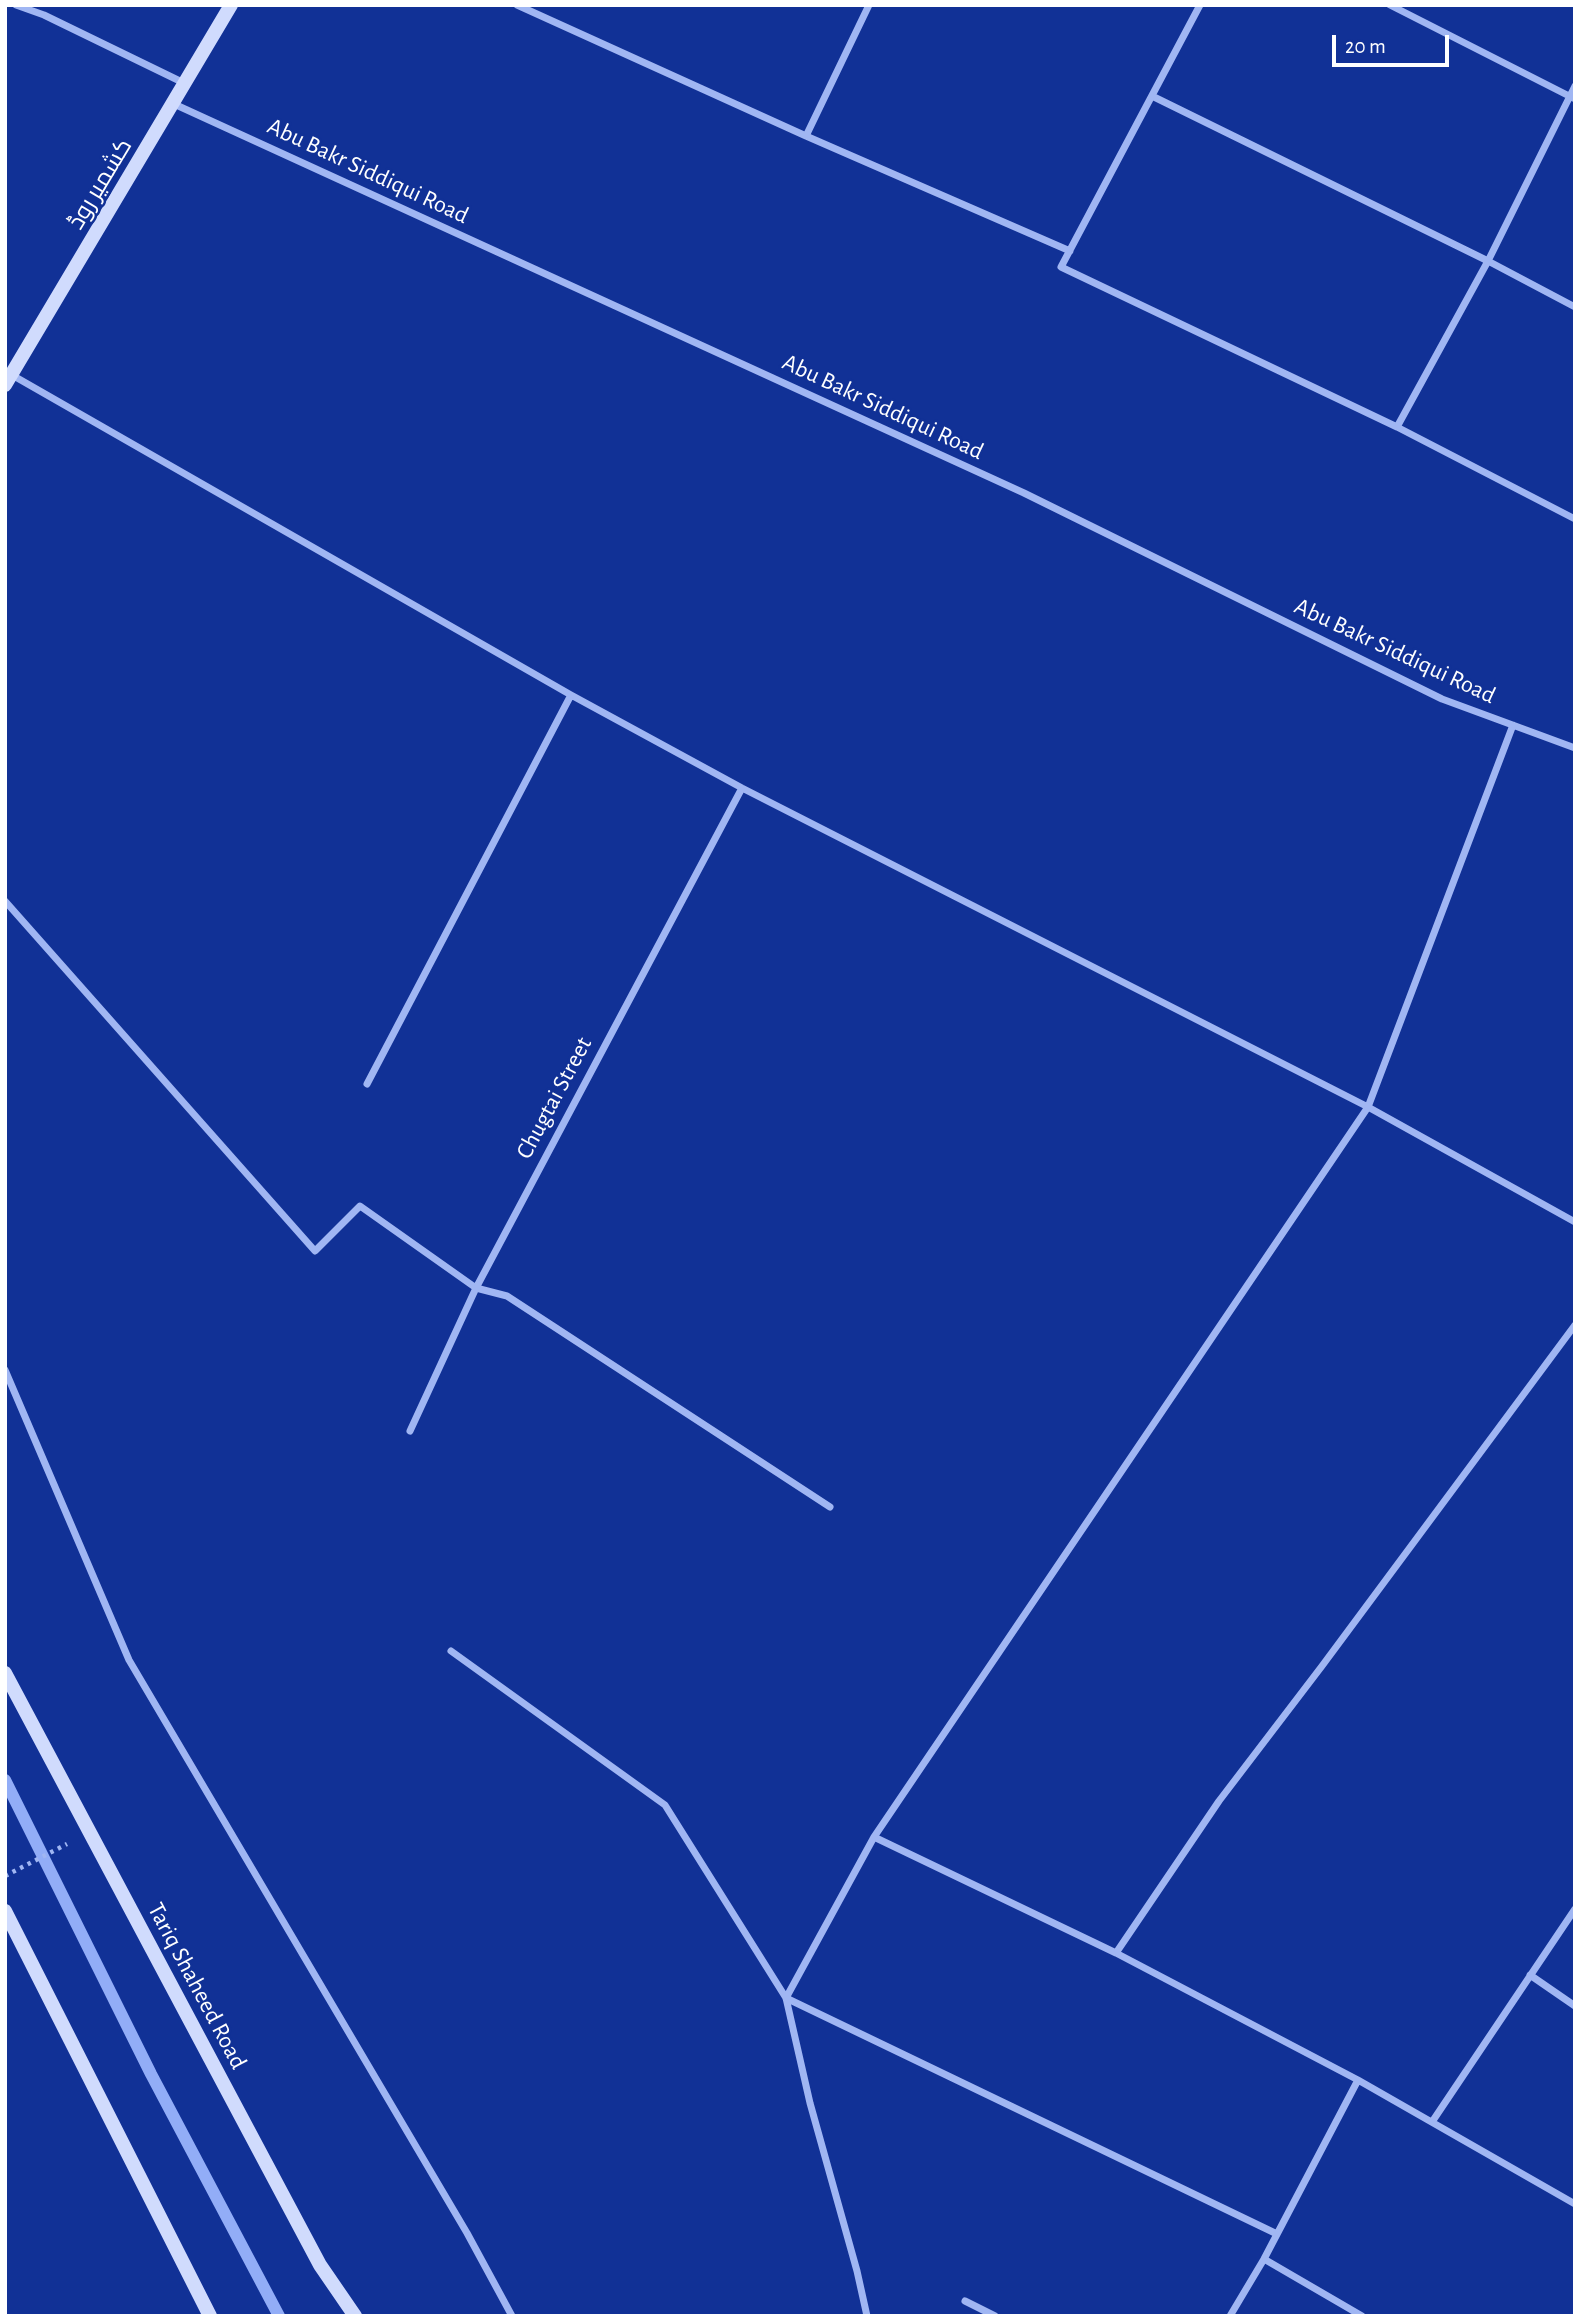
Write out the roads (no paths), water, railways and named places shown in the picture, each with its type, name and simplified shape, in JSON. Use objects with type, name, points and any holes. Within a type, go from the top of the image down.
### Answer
[{"type":"main road","name":"کشمیر روڈ","points":[[8,380],[232,5]]},
{"type":"main road","name":"Tariq Shaheed Road","points":[[5,1673],[320,2265],[355,2316]]},
{"type":"main road","points":[[5,1911],[210,2316]]},
{"type":"street","points":[[16,5],[44,15],[186,84]]},
{"type":"street","points":[[517,5],[806,136],[1070,251]]},
{"type":"street","points":[[806,136],[869,5]]},
{"type":"street","points":[[1200,5],[1061,267],[1397,426],[1575,519]]},
{"type":"street","points":[[1390,5],[1572,97]]},
{"type":"street","points":[[1397,426],[1488,261],[1572,97],[1575,86]]},
{"type":"street","points":[[1152,96],[1488,261],[1575,307]]},
{"type":"street","name":"Abu Bakr Siddiqui Road","points":[[174,104],[1024,493],[1442,699],[1575,748]]},
{"type":"street","points":[[8,380],[742,788],[1368,1107],[1575,1222]]},
{"type":"street","points":[[367,1084],[571,695]]},
{"type":"street","points":[[786,1997],[874,1837],[1368,1107],[1513,725]]},
{"type":"street","name":"Chugtai Street","points":[[410,1431],[475,1288],[742,788]]},
{"type":"street","points":[[5,901],[315,1251],[360,1206],[475,1288],[507,1296],[830,1507]]},
{"type":"street","points":[[1116,1953],[1219,1801],[1575,1325]]},
{"type":"street","points":[[5,1370],[129,1660],[467,2233],[512,2316]]},
{"type":"street","points":[[451,1651],[665,1805],[786,1997],[810,2103],[867,2316]]},
{"type":"street","points":[[874,1837],[1116,1953],[1358,2080],[1575,2204]]},
{"type":"street","points":[[1432,2122],[1575,1909]]},
{"type":"street","points":[[1530,1975],[1575,2006]]},
{"type":"street","points":[[786,1997],[1277,2234]]},
{"type":"street","points":[[1230,2316],[1264,2259],[1358,2080]]},
{"type":"street","points":[[1264,2259],[1362,2316]]},
{"type":"street","points":[[965,2301],[995,2316]]},
{"type":"waterway","points":[[5,1780],[151,2074],[279,2316]]}]
